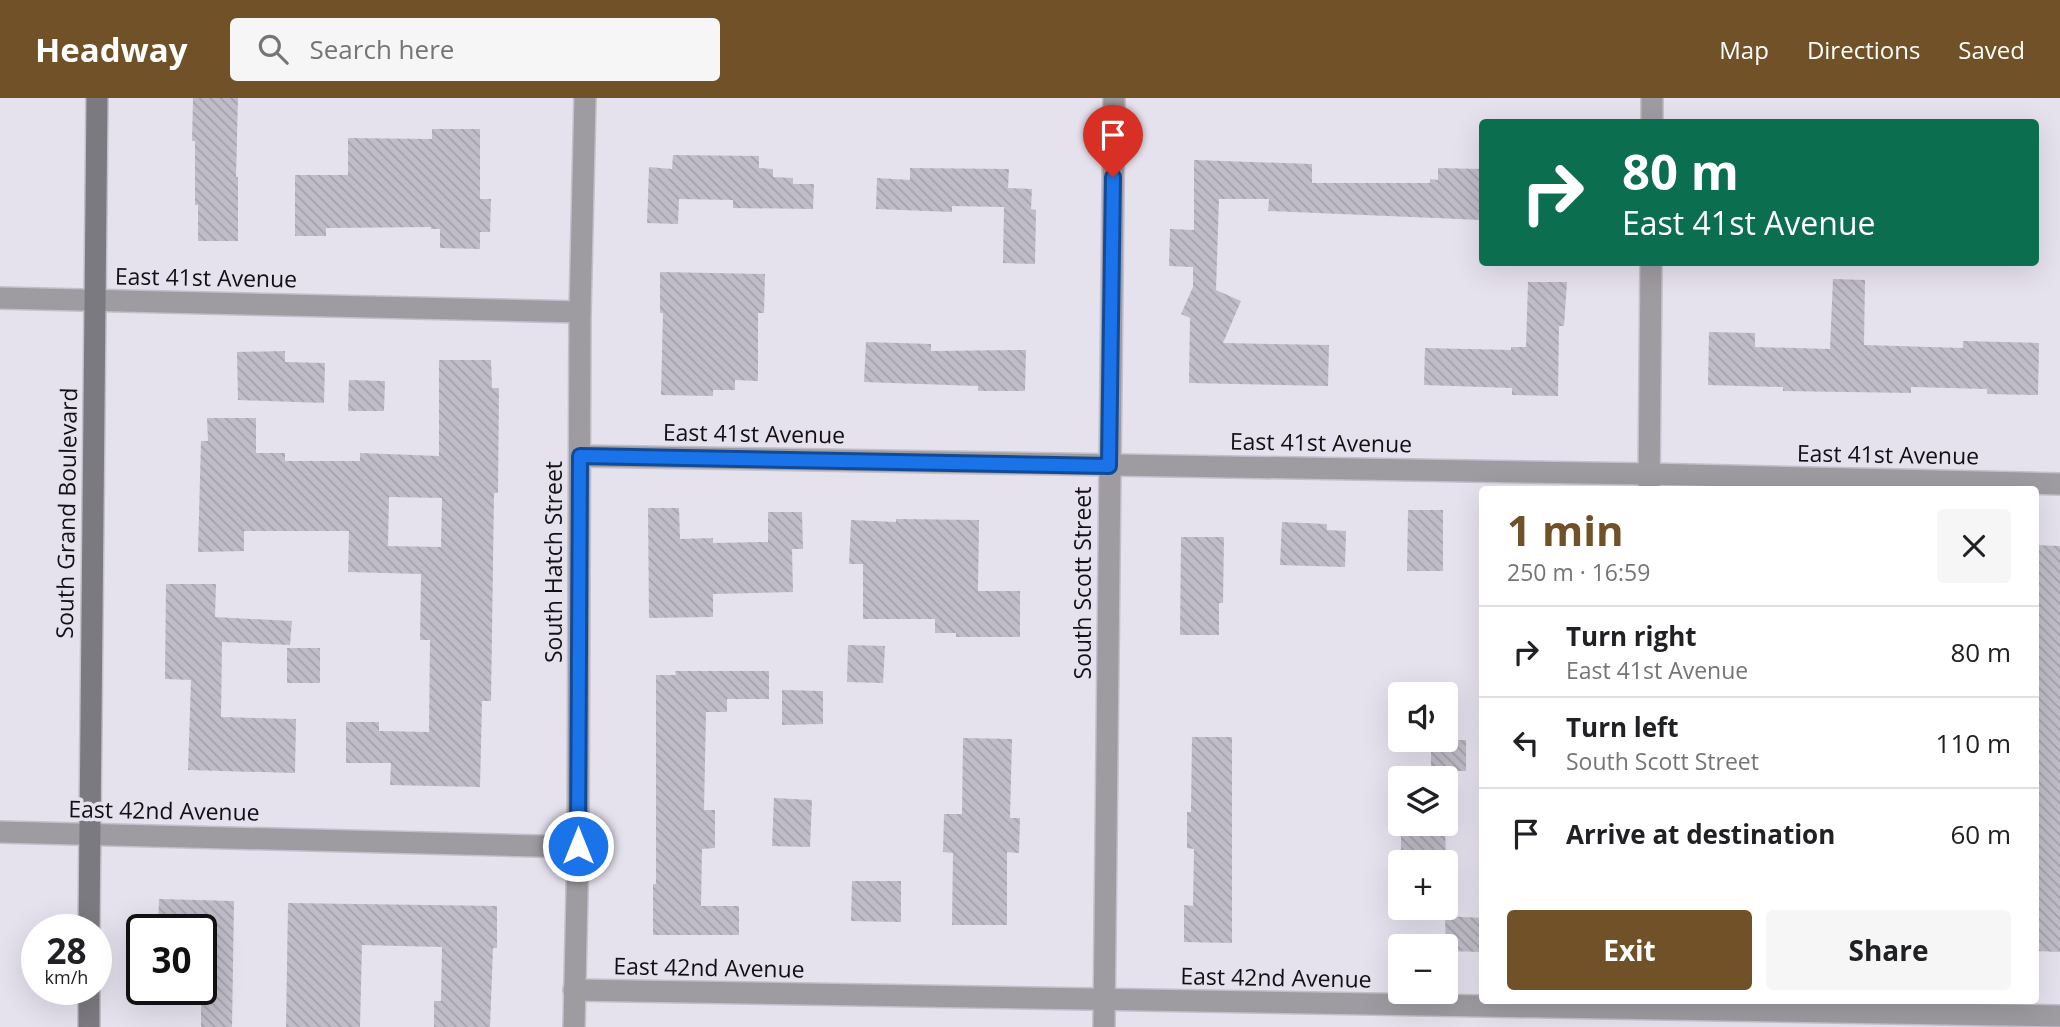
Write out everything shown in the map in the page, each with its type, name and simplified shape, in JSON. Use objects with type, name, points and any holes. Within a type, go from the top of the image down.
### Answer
[{"type":"main road","name":"South Grand Boulevard","points":[[89,914],[97,98]]},
{"type":"main road","points":[[89,1005],[89,1027]]},
{"type":"street","name":"South Hatch Street","points":[[574,1027],[578,846],[580,312],[585,98]]},
{"type":"street","name":"South Scott Street","points":[[1104,1027],[1114,98]]},
{"type":"street","points":[[1652,98],[1652,119]]},
{"type":"street","points":[[1649,482],[1651,266]]},
{"type":"street","name":"East 41st Avenue","points":[[0,298],[580,312]]},
{"type":"street","name":"East 41st Avenue","points":[[580,456],[1109,466],[1649,482],[2060,484]]},
{"type":"street","name":"East 42nd Avenue","points":[[0,832],[578,846]]},
{"type":"street","name":"East 42nd Avenue","points":[[574,990],[1645,1012],[2060,1016]]},
{"type":"building","points":[[193,98],[238,98],[238,241],[198,241],[195,141],[192,141]]},
{"type":"building","points":[[432,129],[480,129],[480,199],[491,199],[490,232],[480,232],[480,249],[440,248],[440,229],[431,227],[326,228],[326,236],[295,236],[295,175],[348,175],[348,138],[432,139]]},
{"type":"building","points":[[673,155],[759,156],[759,168],[773,169],[773,177],[793,178],[793,184],[814,184],[813,209],[733,208],[733,200],[679,199],[678,224],[647,223],[649,167],[672,169]]},
{"type":"building","points":[[1194,160],[1312,164],[1312,183],[1430,183],[1430,179],[1438,180],[1438,168],[1479,169],[1479,220],[1268,211],[1269,199],[1219,199],[1216,290],[1241,301],[1223,343],[1329,345],[1328,386],[1189,383],[1190,318],[1181,314],[1193,287],[1193,267],[1169,266],[1170,229],[1194,230]]},
{"type":"building","points":[[910,168],[1009,169],[1008,188],[1032,189],[1031,209],[1036,210],[1035,264],[1003,263],[1004,207],[952,206],[952,212],[876,209],[877,178],[910,180]]},
{"type":"building","points":[[660,272],[765,274],[764,313],[758,313],[758,381],[735,380],[735,390],[713,390],[713,396],[661,395],[663,313],[660,313]]},
{"type":"building","points":[[1833,279],[1865,280],[1864,345],[1963,348],[1963,341],[2039,343],[2038,395],[1987,394],[1987,389],[1911,387],[1911,393],[1783,391],[1783,387],[1708,385],[1709,332],[1755,333],[1755,347],[1830,349]]},
{"type":"building","points":[[1528,282],[1567,282],[1564,326],[1559,326],[1558,396],[1512,395],[1512,388],[1424,385],[1425,348],[1511,350],[1511,347],[1526,347]]},
{"type":"building","points":[[866,342],[931,344],[931,351],[1026,350],[1025,391],[978,391],[978,386],[864,382]]},
{"type":"building","points":[[285,351],[285,362],[325,363],[324,403],[238,400],[237,352]]},
{"type":"building","points":[[439,360],[491,360],[492,388],[499,388],[498,493],[494,493],[491,701],[482,701],[480,787],[390,785],[391,763],[346,763],[346,722],[379,722],[379,731],[429,732],[430,640],[420,640],[421,574],[348,572],[349,531],[244,531],[244,551],[198,552],[201,441],[208,441],[207,418],[256,418],[256,453],[285,453],[285,461],[360,461],[360,453],[439,456]],"holes":[[[389,497],[442,498],[441,547],[388,546]]]},
{"type":"building","points":[[349,380],[385,381],[384,411],[348,411]]},
{"type":"building","points":[[648,508],[679,508],[680,539],[713,538],[713,543],[768,542],[768,512],[802,512],[803,549],[792,549],[793,592],[713,594],[713,617],[649,618]]},
{"type":"building","points":[[1408,510],[1443,510],[1443,571],[1407,571]]},
{"type":"building","points":[[896,519],[979,520],[978,591],[1020,591],[1020,637],[956,637],[956,633],[935,633],[935,619],[863,619],[863,564],[849,564],[851,520],[896,522]]},
{"type":"building","points":[[1282,522],[1327,524],[1327,530],[1346,531],[1345,567],[1280,565]]},
{"type":"building","points":[[1181,537],[1224,537],[1223,603],[1219,603],[1219,635],[1180,635]]},
{"type":"building","points":[[2039,545],[2060,546],[2060,952],[2039,951]]},
{"type":"building","points":[[166,584],[216,584],[215,617],[292,621],[290,645],[222,642],[221,717],[296,719],[295,773],[188,770],[191,680],[165,679]]},
{"type":"building","points":[[848,645],[885,646],[883,683],[847,682]]},
{"type":"building","points":[[287,648],[320,648],[320,683],[287,683]]},
{"type":"building","points":[[675,671],[769,671],[769,699],[727,699],[727,712],[706,712],[704,810],[715,810],[715,848],[702,849],[701,906],[739,906],[739,935],[653,935],[653,884],[656,884],[656,675],[676,675]]},
{"type":"building","points":[[782,690],[823,691],[823,724],[782,725]]},
{"type":"building","points":[[1192,737],[1232,737],[1232,943],[1184,942],[1184,905],[1193,906],[1194,849],[1187,848],[1187,812],[1191,812]]},
{"type":"building","points":[[963,738],[1012,739],[1010,818],[1020,818],[1019,853],[1007,852],[1007,925],[952,925],[953,853],[943,852],[944,814],[962,814]]},
{"type":"building","points":[[1458,740],[1466,740],[1466,771],[1458,771],[1458,766],[1431,766],[1431,752],[1458,752]]},
{"type":"building","points":[[774,798],[812,800],[810,847],[772,846]]},
{"type":"building","points":[[1401,836],[1445,836],[1446,850],[1401,850]]},
{"type":"building","points":[[852,881],[901,881],[901,922],[851,921]]},
{"type":"building","points":[[159,899],[234,901],[232,1027],[201,1027],[201,1005],[217,1005],[217,914],[158,914]]},
{"type":"building","points":[[288,903],[497,906],[497,948],[493,948],[490,1027],[434,1027],[434,1001],[441,1001],[442,947],[362,945],[360,1027],[286,1027]]},
{"type":"building","points":[[1458,917],[1479,918],[1479,952],[1458,951],[1458,934],[1446,934],[1445,920],[1458,920]]},
{"type":"route","points":[[578,846],[580,456],[1109,466],[1113,177]]}]
